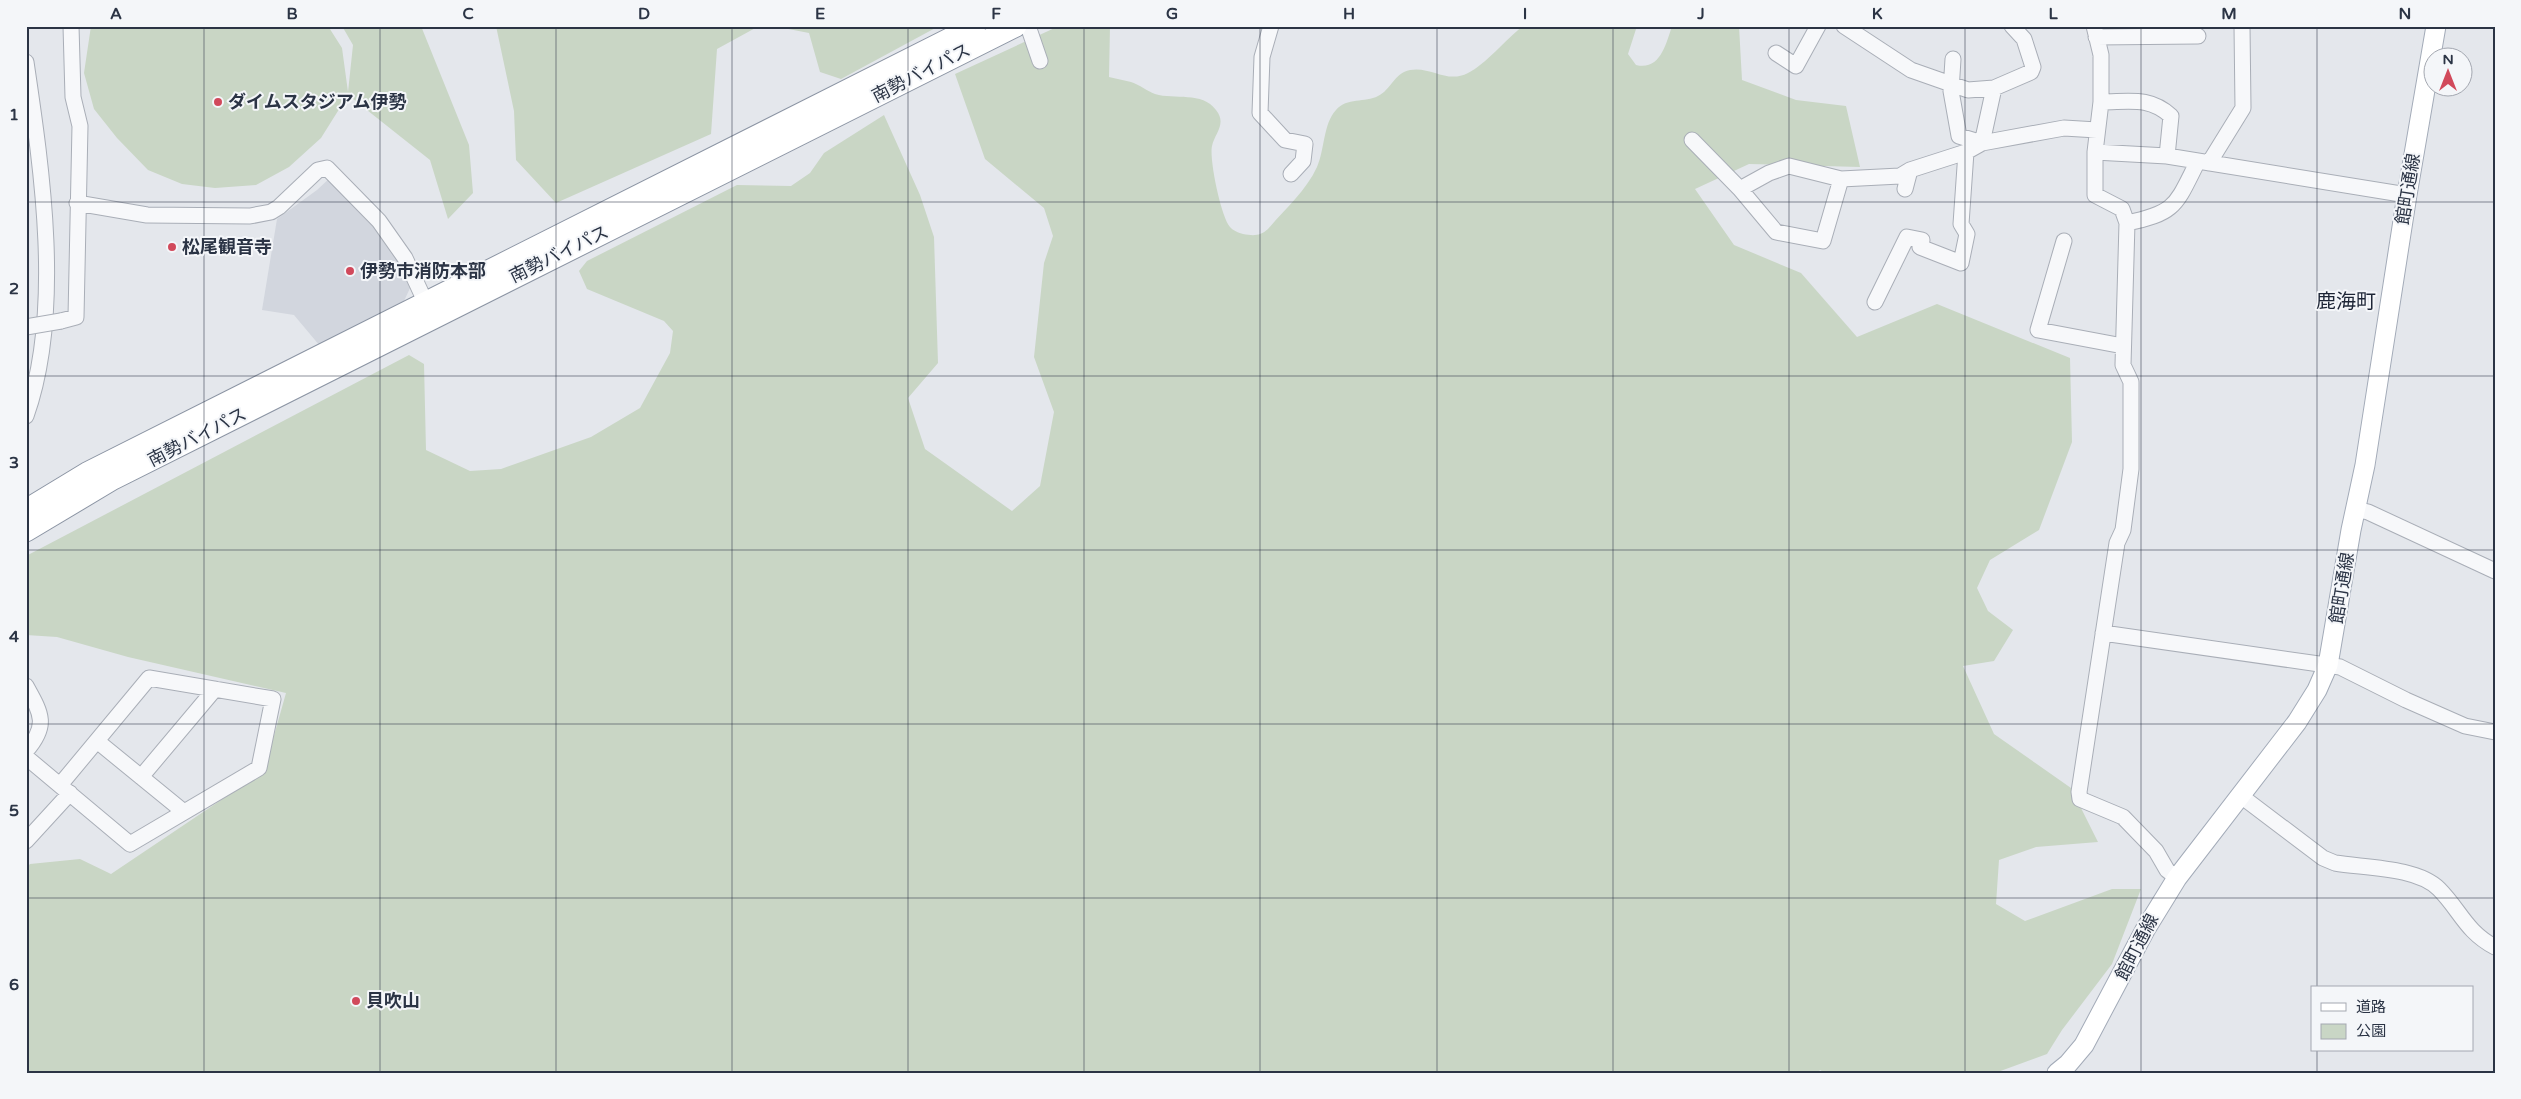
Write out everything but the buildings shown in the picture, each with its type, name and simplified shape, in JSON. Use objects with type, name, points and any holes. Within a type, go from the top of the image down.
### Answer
[{"type":"highway","name":"南勢バイパス","points":[[26,531],[113,480],[430,310],[975,26]]},
{"type":"highway","name":"南勢バイパス","points":[[26,510],[87,473],[430,310],[1016,26]]},
{"type":"main road","name":"館町通線","points":[[2057,1073],[2068,1064],[2084,1045],[2145,930],[2177,878],[2297,722],[2317,690],[2328,665],[2355,509],[2365,465],[2407,195],[2436,26]]},
{"type":"street","points":[[1028,26],[1040,61]]},
{"type":"street","points":[[1271,26],[1262,57],[1260,112],[1285,140],[1305,144],[1303,161],[1291,174]]},
{"type":"street","points":[[1776,53],[1796,66],[1818,26]]},
{"type":"street","points":[[1844,26],[1911,70],[1968,90],[1994,88],[2031,72],[2033,67],[2024,40],[2012,26]]},
{"type":"street","points":[[2127,223],[2157,217],[2178,201],[2203,162],[2243,108],[2242,26]]},
{"type":"street","points":[[26,328],[76,318],[80,126],[73,97],[71,27]]},
{"type":"street","points":[[2177,878],[2167,870],[2156,851],[2123,817],[2080,799],[2079,792],[2117,543],[2123,530],[2131,469],[2131,382],[2123,365],[2127,223],[2122,210],[2095,195],[2095,152],[2101,102],[2101,55],[2095,32],[2192,33]]},
{"type":"street","points":[[1953,58],[1952,84],[1959,136],[1982,143]]},
{"type":"street","points":[[26,62],[42,186],[46,282],[41,365],[26,416]]},
{"type":"street","points":[[1982,143],[1994,88]]},
{"type":"street","points":[[2101,102],[2145,102],[2159,106],[2171,116],[2167,156]]},
{"type":"street","points":[[1740,189],[1769,173],[1789,166],[1841,179],[1900,176],[1910,170],[1966,152],[1982,143],[2064,128],[2098,130]]},
{"type":"street","points":[[1692,140],[1740,189],[1776,232],[1824,241],[1841,179]]},
{"type":"street","points":[[1875,302],[1906,237],[1922,240],[1920,248],[1961,263],[1967,234],[1961,224],[1966,152]]},
{"type":"street","points":[[2095,152],[2167,156],[2407,195]]},
{"type":"street","points":[[77,203],[147,215],[250,216],[271,212],[279,207],[318,170],[327,168],[379,221],[405,258],[430,310]]},
{"type":"street","points":[[1905,189],[1910,170]]},
{"type":"street","points":[[2064,241],[2038,330],[2123,346]]},
{"type":"street","points":[[2355,509],[2368,512],[2495,571]]},
{"type":"street","points":[[2103,633],[2340,667],[2406,700],[2465,726],[2495,732]]},
{"type":"street","points":[[26,757],[65,789],[130,844],[259,768],[274,699],[149,678],[97,740],[65,789],[26,841]]},
{"type":"street","points":[[26,686],[42,717],[38,734],[26,751]]},
{"type":"street","points":[[141,777],[215,689]]},
{"type":"street","points":[[97,740],[184,812]]},
{"type":"street","points":[[2241,796],[2323,858],[2335,863],[2417,874],[2438,888],[2479,939],[2495,947]]},
{"type":"shaded area","points":[[331,177],[379,227],[401,262],[411,286],[404,301],[320,346],[294,315],[262,310],[277,219],[317,190]]},
{"type":"green space","name":"ダイムスタジアム伊勢","points":[[91,26],[328,26],[342,48],[348,92],[353,45],[342,26],[421,26],[469,145],[473,193],[448,219],[430,160],[348,95],[321,138],[289,167],[256,185],[215,188],[182,184],[148,170],[117,138],[94,109],[84,73]]},
{"type":"green space","points":[[496,26],[759,26],[717,49],[711,134],[556,203],[516,160],[514,111]]},
{"type":"green space","points":[[773,26],[939,26],[841,79],[820,72],[809,33]]},
{"type":"green space","points":[[1059,26],[1110,26],[1109,77],[1131,82],[1163,96],[1203,100],[1216,110],[1219,115],[1220,124],[1213,141],[1212,163],[1223,212],[1231,228],[1240,233],[1250,235],[1257,235],[1268,229],[1307,184],[1320,160],[1326,129],[1332,116],[1340,106],[1345,103],[1378,96],[1400,74],[1410,70],[1425,70],[1453,77],[1468,73],[1481,64],[1523,26],[1637,26],[1628,54],[1636,65],[1644,66],[1651,64],[1661,54],[1672,26],[1739,26],[1742,80],[1796,100],[1846,106],[1860,167],[1749,164],[1695,189],[1734,245],[1801,273],[1857,337],[1937,304],[2070,358],[2072,442],[2039,530],[1990,560],[1977,588],[1988,611],[2013,630],[1994,661],[1963,666],[1994,734],[2071,788],[2098,842],[2036,847],[1999,860],[1996,904],[2025,921],[2112,889],[2141,889],[2112,964],[2062,1030],[2047,1054],[1995,1073],[1825,1073],[1820,1070],[1818,1073],[26,1073],[26,868],[30,864],[80,859],[111,874],[264,771],[286,693],[128,657],[57,637],[26,635],[26,556],[409,355],[424,364],[426,450],[470,471],[501,469],[591,437],[640,408],[670,353],[673,331],[664,321],[587,289],[579,271],[587,261],[737,185],[791,186],[810,173],[824,153],[884,115],[920,195],[934,237],[938,363],[908,398],[925,449],[1012,511],[1040,486],[1054,412],[1034,357],[1044,263],[1053,236],[1044,208],[985,159],[955,74]]},
{"type":"place","name":"ダイムスタジアム伊勢","points":[[218,102]]},
{"type":"place","name":"松尾観音寺","points":[[172,247]]},
{"type":"place","name":"伊勢市消防本部","points":[[350,271]]},
{"type":"place","name":"貝吹山","points":[[356,1001]]},
{"type":"district","name":"鹿海町","points":[[2346,302]]}]
